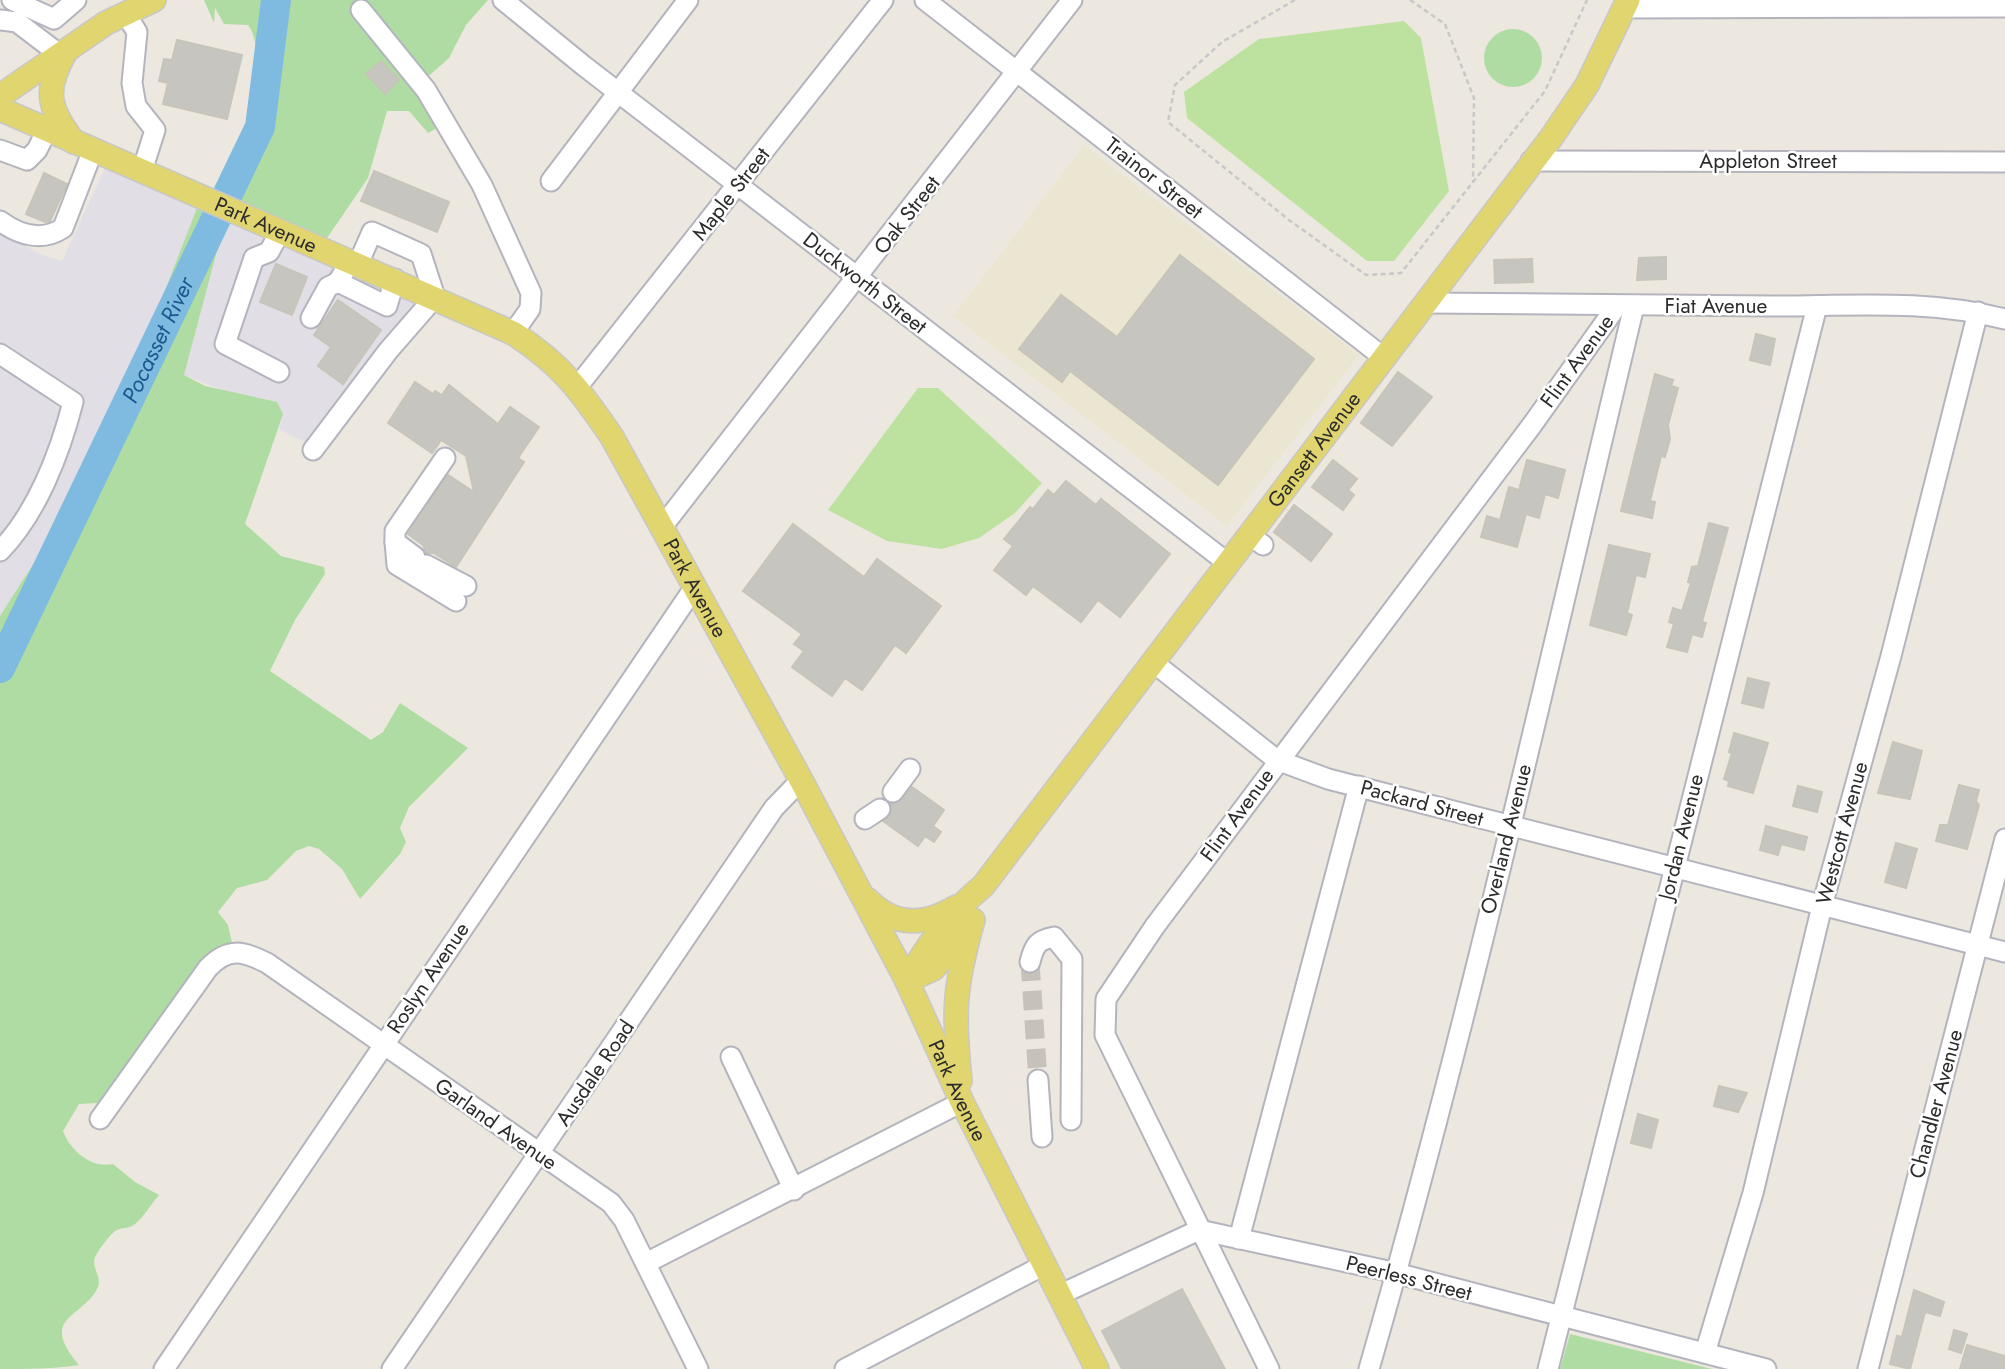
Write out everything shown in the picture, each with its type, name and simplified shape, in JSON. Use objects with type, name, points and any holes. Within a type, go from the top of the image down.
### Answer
[{"type":"main road","name":"Gansett Avenue","points":[[907,981],[933,969],[958,944],[969,911],[983,887],[1229,564],[1256,540],[1298,486],[1383,357],[1587,85],[1626,4]]},
{"type":"main road","points":[[0,96],[64,50],[139,5]]},
{"type":"main road","points":[[64,50],[53,74],[50,96],[57,119],[84,146]]},
{"type":"main road","name":"Park Avenue","points":[[0,109],[435,296],[513,333],[549,357],[578,386],[612,438],[801,780],[907,981],[962,1102],[1097,1369]]},
{"type":"main road","points":[[860,892],[879,911],[895,919],[926,922],[969,911],[954,1007],[962,1102]]},
{"type":"street","points":[[12,0],[54,19],[74,2],[90,33]]},
{"type":"street","name":"Duckworth Street","points":[[503,0],[1229,564]]},
{"type":"street","points":[[551,181],[688,0]]},
{"type":"street","name":"Maple Street","points":[[578,386],[883,0]]},
{"type":"street","name":"Trainor Street","points":[[925,0],[1383,357]]},
{"type":"street","name":"Oak Street","points":[[662,527],[1072,0]]},
{"type":"street","points":[[1626,4],[2005,7]]},
{"type":"street","points":[[139,5],[132,83],[136,106],[155,130],[142,171]]},
{"type":"street","points":[[360,9],[426,90],[482,185],[531,293],[530,309],[513,333]]},
{"type":"street","points":[[0,20],[17,22],[64,50]]},
{"type":"street","points":[[0,150],[27,160],[37,150],[47,131]]},
{"type":"street","points":[[0,221],[23,233],[39,237],[62,228],[84,146]]},
{"type":"street","name":"Appleton Street","points":[[1531,161],[2005,162]]},
{"type":"street","points":[[312,318],[328,287],[338,282],[355,262],[372,232],[421,254],[435,296],[313,450]]},
{"type":"street","points":[[279,372],[225,344],[254,258],[269,252],[289,233]]},
{"type":"street","points":[[387,306],[395,279]]},
{"type":"street","points":[[338,282],[387,306],[411,324]]},
{"type":"street","name":"Fiat Avenue","points":[[1424,303],[1625,306],[1907,303],[1978,312],[2005,319]]},
{"type":"street","name":"Flint Avenue","points":[[1269,1369],[1105,1035],[1106,999],[1155,926],[1277,760],[1387,602],[1625,306]]},
{"type":"street","name":"Overland Avenue","points":[[1369,1369],[1396,1274],[1509,826],[1625,306]]},
{"type":"street","name":"Jordan Avenue","points":[[1548,1369],[1817,306]]},
{"type":"street","name":"Westcott Avenue","points":[[1705,1353],[1753,1193],[1822,906],[1891,656],[1978,312]]},
{"type":"street","points":[[0,354],[73,402],[65,435],[20,530],[0,551]]},
{"type":"street","points":[[395,542],[461,594],[397,565],[395,542],[395,531],[445,458]]},
{"type":"street","name":"Roslyn Avenue","points":[[164,1369],[694,588]]},
{"type":"street","name":"Packard Street","points":[[1154,663],[1277,760],[1328,779],[2005,952]]},
{"type":"street","points":[[893,792],[910,769]]},
{"type":"street","name":"Ausdale Road","points":[[392,1369],[774,808],[801,780]]},
{"type":"street","points":[[1239,1239],[1359,786]]},
{"type":"street","name":"Chandler Avenue","points":[[1868,1369],[2005,839]]},
{"type":"street","points":[[1030,962],[1034,946],[1043,939],[1054,937],[1072,959],[1071,1120]]},
{"type":"street","name":"Garland Avenue","points":[[100,1119],[208,968],[223,955],[246,953],[267,963],[382,1046],[611,1203],[624,1220],[698,1369]]},
{"type":"street","points":[[731,1057],[794,1190]]},
{"type":"street","points":[[1038,1080],[1042,1138]]},
{"type":"street","points":[[646,1263],[794,1190],[962,1102]]},
{"type":"street","points":[[1059,1295],[1199,1230]]},
{"type":"street","name":"Peerless Street","points":[[1199,1230],[1396,1274],[1766,1369]]},
{"type":"street","points":[[845,1369],[1044,1265]]},
{"type":"path","points":[[1295,0],[1222,42],[1175,85],[1168,122],[1289,220],[1366,275],[1401,273],[1545,91],[1587,0]]},
{"type":"path","points":[[1410,0],[1446,24],[1474,98],[1473,183]]},
{"type":"shaded area","points":[[1084,145],[1359,355],[1227,526],[953,316]]},
{"type":"shaded area","points":[[108,162],[200,200],[121,404],[65,514],[0,616],[0,232],[40,254],[62,261]]},
{"type":"shaded area","points":[[231,219],[433,294],[312,446],[279,429],[283,414],[184,375],[217,251]]},
{"type":"green space","points":[[204,0],[488,0],[466,25],[449,58],[423,81],[441,126],[428,133],[409,111],[387,111],[368,178],[323,244],[231,219],[217,251],[184,375],[205,386],[277,402],[283,414],[245,524],[281,556],[324,567],[325,574],[295,620],[270,671],[371,740],[383,732],[400,703],[468,748],[409,807],[400,828],[406,842],[400,854],[360,899],[342,869],[319,849],[309,846],[296,851],[267,880],[237,888],[218,912],[228,925],[234,952],[221,956],[115,1102],[79,1104],[63,1131],[76,1151],[89,1161],[113,1164],[135,1182],[159,1195],[135,1224],[113,1233],[95,1257],[98,1287],[63,1327],[62,1336],[67,1349],[79,1365],[0,1369],[0,616],[65,514],[121,404],[200,200],[210,202],[228,162],[244,160],[260,145],[253,118],[256,67],[254,37],[248,25],[224,24],[215,8],[214,23]]},
{"type":"green space","points":[[1404,21],[1421,38],[1449,191],[1394,261],[1367,261],[1187,118],[1184,92],[1259,39]]},
{"type":"green space","points":[[1513,29],[1529,34],[1537,42],[1542,58],[1537,74],[1529,82],[1513,87],[1497,82],[1489,74],[1484,58],[1489,42],[1497,34]]},
{"type":"green space","points":[[918,388],[938,388],[1042,483],[1015,513],[979,538],[942,549],[887,541],[828,510]]},
{"type":"green space","points":[[1570,1334],[1712,1369],[1560,1369]]},
{"type":"building","points":[[177,40],[242,55],[227,119],[163,104],[168,83],[159,81],[164,59],[172,60]]},
{"type":"building","points":[[381,61],[399,80],[385,94],[366,74]]},
{"type":"building","points":[[374,171],[449,202],[437,232],[361,201]]},
{"type":"building","points":[[44,173],[67,184],[50,221],[45,222],[26,214]]},
{"type":"building","points":[[1180,255],[1314,359],[1218,485],[1070,371],[1062,382],[1019,349],[1061,295],[1117,337]]},
{"type":"building","points":[[1666,257],[1666,279],[1637,280],[1639,258]]},
{"type":"building","points":[[1532,259],[1533,282],[1495,283],[1494,260]]},
{"type":"building","points":[[276,264],[307,277],[292,315],[260,302]]},
{"type":"building","points":[[338,300],[381,330],[343,384],[318,366],[331,347],[314,335]]},
{"type":"building","points":[[1756,334],[1775,339],[1770,365],[1750,360]]},
{"type":"building","points":[[1398,372],[1432,397],[1392,446],[1361,423]]},
{"type":"building","points":[[1655,374],[1673,380],[1671,386],[1678,388],[1668,425],[1670,439],[1665,457],[1661,456],[1650,501],[1655,502],[1652,518],[1621,511]]},
{"type":"building","points":[[415,382],[433,394],[435,391],[442,395],[449,385],[498,424],[510,407],[539,427],[518,458],[524,462],[456,567],[434,553],[426,553],[423,545],[408,534],[448,475],[474,492],[466,456],[441,440],[432,453],[388,423]]},
{"type":"building","points":[[1333,460],[1357,479],[1348,490],[1354,495],[1343,510],[1312,487]]},
{"type":"building","points":[[1527,460],[1565,470],[1558,498],[1545,494],[1539,518],[1526,514],[1517,547],[1481,537],[1487,516],[1500,520],[1509,487],[1519,490]]},
{"type":"building","points":[[1066,481],[1096,505],[1101,499],[1170,554],[1120,617],[1098,600],[1081,622],[1033,586],[1026,595],[994,570],[1013,546],[1004,539],[1048,490],[1054,495]]},
{"type":"building","points":[[1294,505],[1332,534],[1311,561],[1274,532]]},
{"type":"building","points":[[1709,523],[1728,528],[1702,622],[1706,623],[1702,637],[1692,634],[1687,652],[1667,647],[1674,624],[1669,622],[1673,608],[1682,611],[1691,583],[1688,582],[1692,567],[1698,566]]},
{"type":"building","points":[[793,524],[864,577],[877,559],[941,606],[906,653],[895,645],[862,690],[845,678],[832,696],[792,667],[804,651],[794,644],[802,634],[743,591]]},
{"type":"building","points":[[1609,545],[1650,554],[1645,577],[1636,575],[1627,613],[1632,615],[1626,635],[1590,625]]},
{"type":"building","points":[[1748,678],[1769,683],[1763,708],[1742,703]]},
{"type":"building","points":[[1734,733],[1768,743],[1753,793],[1728,786],[1729,781],[1724,779],[1732,753],[1729,752]]},
{"type":"building","points":[[1893,742],[1922,751],[1910,799],[1878,793]]},
{"type":"building","points":[[1959,785],[1979,790],[1976,801],[1979,805],[1967,849],[1936,841],[1940,825],[1948,825]]},
{"type":"building","points":[[1798,786],[1822,792],[1817,812],[1793,806]]},
{"type":"building","points":[[912,787],[944,810],[933,826],[941,832],[934,842],[925,836],[918,846],[883,821],[891,814],[891,804],[902,800]]},
{"type":"building","points":[[1766,826],[1807,837],[1804,850],[1781,844],[1778,855],[1760,850]]},
{"type":"building","points":[[1896,843],[1917,849],[1906,888],[1885,882]]},
{"type":"building","points":[[1719,1086],[1747,1093],[1738,1112],[1714,1106]]},
{"type":"building","points":[[1638,1114],[1658,1120],[1651,1148],[1631,1143]]},
{"type":"building","points":[[1182,1289],[1225,1369],[1122,1369],[1102,1331]]},
{"type":"building","points":[[1914,1290],[1944,1302],[1940,1316],[1925,1312],[1910,1369],[1890,1364],[1897,1336],[1902,1337]]},
{"type":"building","points":[[1954,1330],[1967,1334],[1961,1353],[1949,1349]]},
{"type":"building","points":[[1967,1345],[2005,1356],[2005,1369],[1960,1369]]},
{"type":"waterway","name":"Pocasset River","points":[[0,668],[260,127],[276,0]]},
{"type":"tunnel","points":[[1030,962],[1038,1080]]}]
